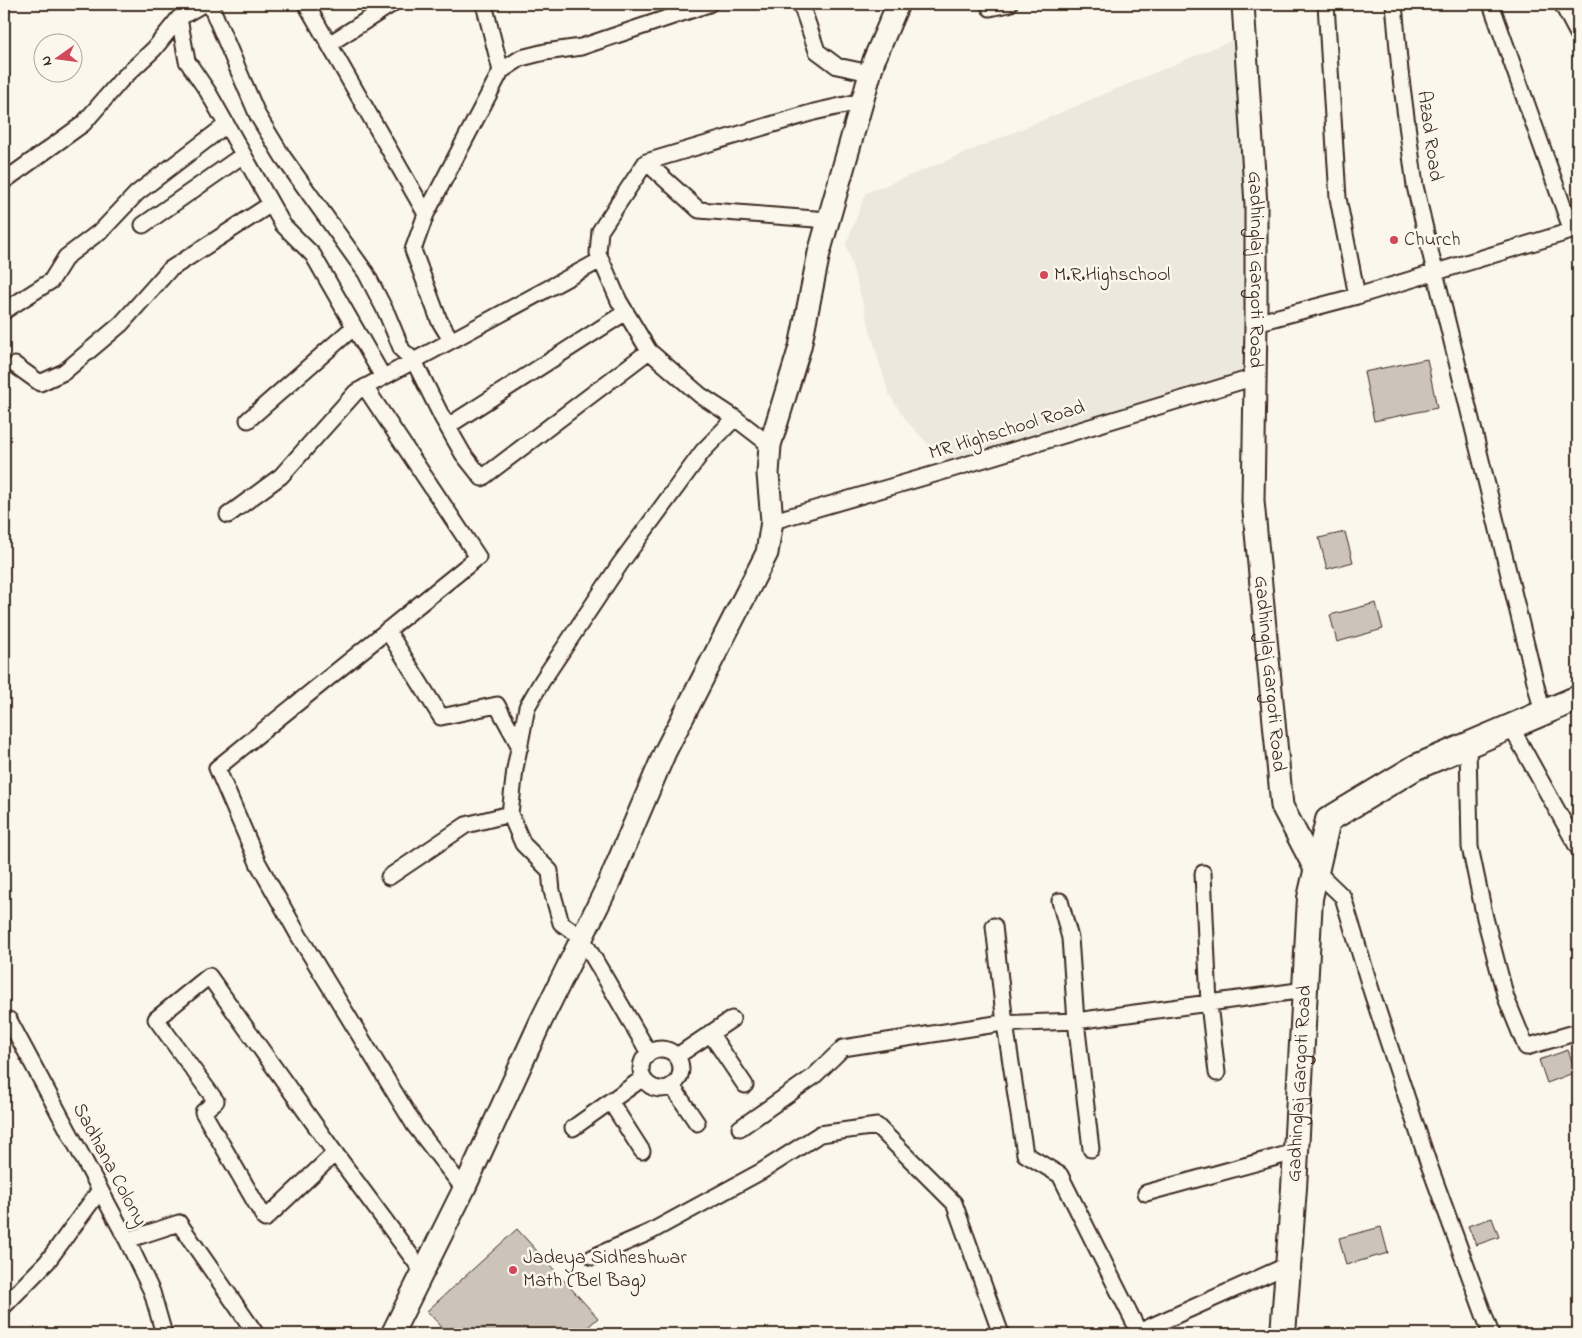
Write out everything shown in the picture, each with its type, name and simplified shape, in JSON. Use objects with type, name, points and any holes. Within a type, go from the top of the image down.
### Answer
[{"type":"main road","points":[[1316,871],[1328,820],[1416,767],[1578,698]]},
{"type":"main road","name":"Gadhinglaj Gargoti Road","points":[[1283,1334],[1294,1188],[1310,898],[1316,871]]},
{"type":"street","points":[[4,181],[83,124],[121,80],[154,49],[178,18],[203,4]]},
{"type":"street","points":[[210,4],[258,116],[283,158],[366,273],[387,314],[402,350],[414,360],[464,454],[482,478],[649,351]]},
{"type":"street","points":[[306,4],[426,214]]},
{"type":"street","points":[[329,44],[392,4]]},
{"type":"street","points":[[484,4],[501,71]]},
{"type":"street","points":[[451,340],[439,320],[414,250],[426,214],[501,71],[521,58],[580,47],[709,4]]},
{"type":"street","points":[[802,4],[818,51],[837,66],[870,73]]},
{"type":"street","points":[[392,1334],[464,1189],[541,1021],[609,883],[665,752],[768,553],[771,522],[768,474],[770,445],[800,347],[819,253],[870,73],[898,4]]},
{"type":"street","points":[[990,8],[1009,4]]},
{"type":"street","name":"Gadhinglaj Gargoti Road","points":[[1243,4],[1256,204],[1253,501],[1282,806],[1316,871]]},
{"type":"street","points":[[1326,4],[1338,198],[1357,296]]},
{"type":"street","name":"Azad Road","points":[[1394,4],[1400,71],[1415,186],[1434,272],[1543,714]]},
{"type":"street","points":[[1256,323],[1357,296],[1576,231],[1491,4]]},
{"type":"street","points":[[1562,4],[1578,34]]},
{"type":"street","points":[[178,18],[187,61],[208,92],[283,225],[313,255],[383,378]]},
{"type":"street","points":[[770,445],[735,418],[700,395],[649,351],[620,301],[598,253],[600,231],[646,162],[814,112],[863,101]]},
{"type":"street","points":[[4,311],[51,281],[66,257],[103,229],[137,193],[226,125]]},
{"type":"street","points":[[143,225],[243,155]]},
{"type":"street","points":[[646,162],[699,210],[828,220]]},
{"type":"street","points":[[15,365],[40,382],[64,372],[122,324],[169,270],[271,204]]},
{"type":"street","points":[[228,515],[281,476],[356,392],[601,260]]},
{"type":"street","points":[[448,426],[626,312]]},
{"type":"street","points":[[248,420],[354,327]]},
{"type":"street","name":"MR Highschool Road","points":[[771,522],[952,469],[1255,376]]},
{"type":"street","points":[[365,387],[478,557],[217,768],[258,863],[299,936],[415,1126],[464,1189]]},
{"type":"street","points":[[649,1053],[582,938],[561,923],[552,891],[550,871],[524,844],[510,814],[515,769],[527,707],[542,681],[620,564],[703,451],[735,418]]},
{"type":"street","points":[[387,630],[441,717],[497,705],[520,746]]},
{"type":"street","points":[[1512,727],[1578,848]]},
{"type":"street","points":[[1468,745],[1470,847],[1485,918],[1506,998],[1526,1047],[1578,1032]]},
{"type":"street","points":[[389,877],[466,825],[510,814]]},
{"type":"street","points":[[1316,871],[1343,897],[1372,993],[1428,1162],[1491,1334]]},
{"type":"street","points":[[1203,873],[1209,1004],[1217,1073]]},
{"type":"street","points":[[1060,901],[1070,938],[1076,1021],[1091,1150]]},
{"type":"street","points":[[994,926],[1005,1024],[1025,1154],[1060,1175],[1136,1333],[1288,1265]]},
{"type":"street","points":[[334,1153],[265,1219],[203,1112],[216,1101],[156,1019],[209,976],[334,1153],[423,1272]]},
{"type":"street","points":[[740,1128],[812,1077],[843,1048],[1005,1024],[1076,1021],[1305,990]]},
{"type":"street","points":[[677,1056],[732,1019]]},
{"type":"street","name":"Sadhana Colony","points":[[9,1020],[152,1292],[164,1334]]},
{"type":"street","points":[[710,1033],[745,1085]]},
{"type":"street","points":[[660,1048],[666,1049],[677,1056],[681,1069],[677,1081],[672,1086],[666,1088],[653,1087],[643,1078],[642,1064],[644,1058],[649,1053],[660,1048]]},
{"type":"street","points":[[573,1128],[643,1078]]},
{"type":"street","points":[[672,1086],[697,1123]]},
{"type":"street","points":[[610,1101],[642,1151]]},
{"type":"street","points":[[593,1257],[650,1232],[762,1171],[820,1134],[876,1126],[954,1203],[1001,1334]]},
{"type":"street","points":[[1146,1194],[1295,1152]]},
{"type":"street","points":[[4,1306],[47,1262],[100,1190]]},
{"type":"street","points":[[126,1240],[179,1223],[256,1334]]},
{"type":"shaded area","points":[[1242,36],[1255,377],[952,469],[908,423],[889,394],[846,244],[866,193]]},
{"type":"building","points":[[1427,359],[1437,408],[1374,421],[1364,372]]},
{"type":"building","points":[[1345,532],[1353,562],[1327,569],[1319,538]]},
{"type":"building","points":[[1376,603],[1383,629],[1337,642],[1330,615]]},
{"type":"building","points":[[1568,1050],[1576,1072],[1547,1083],[1539,1060]]},
{"type":"building","points":[[1492,1218],[1499,1237],[1476,1245],[1468,1226]]},
{"type":"building","points":[[1381,1227],[1388,1253],[1346,1265],[1339,1238]]},
{"type":"building","name":"Jadeya Sidheshwar Math (Bel Bag)","points":[[517,1229],[598,1318],[580,1334],[448,1334],[427,1311]]},
{"type":"place","name":"Church","points":[[1394,240]]},
{"type":"place","name":"M.R.Highschool","points":[[1044,275]]},
{"type":"place","name":"Jadeya Sidheshwar Math (Bel Bag)","points":[[513,1270]]}]
